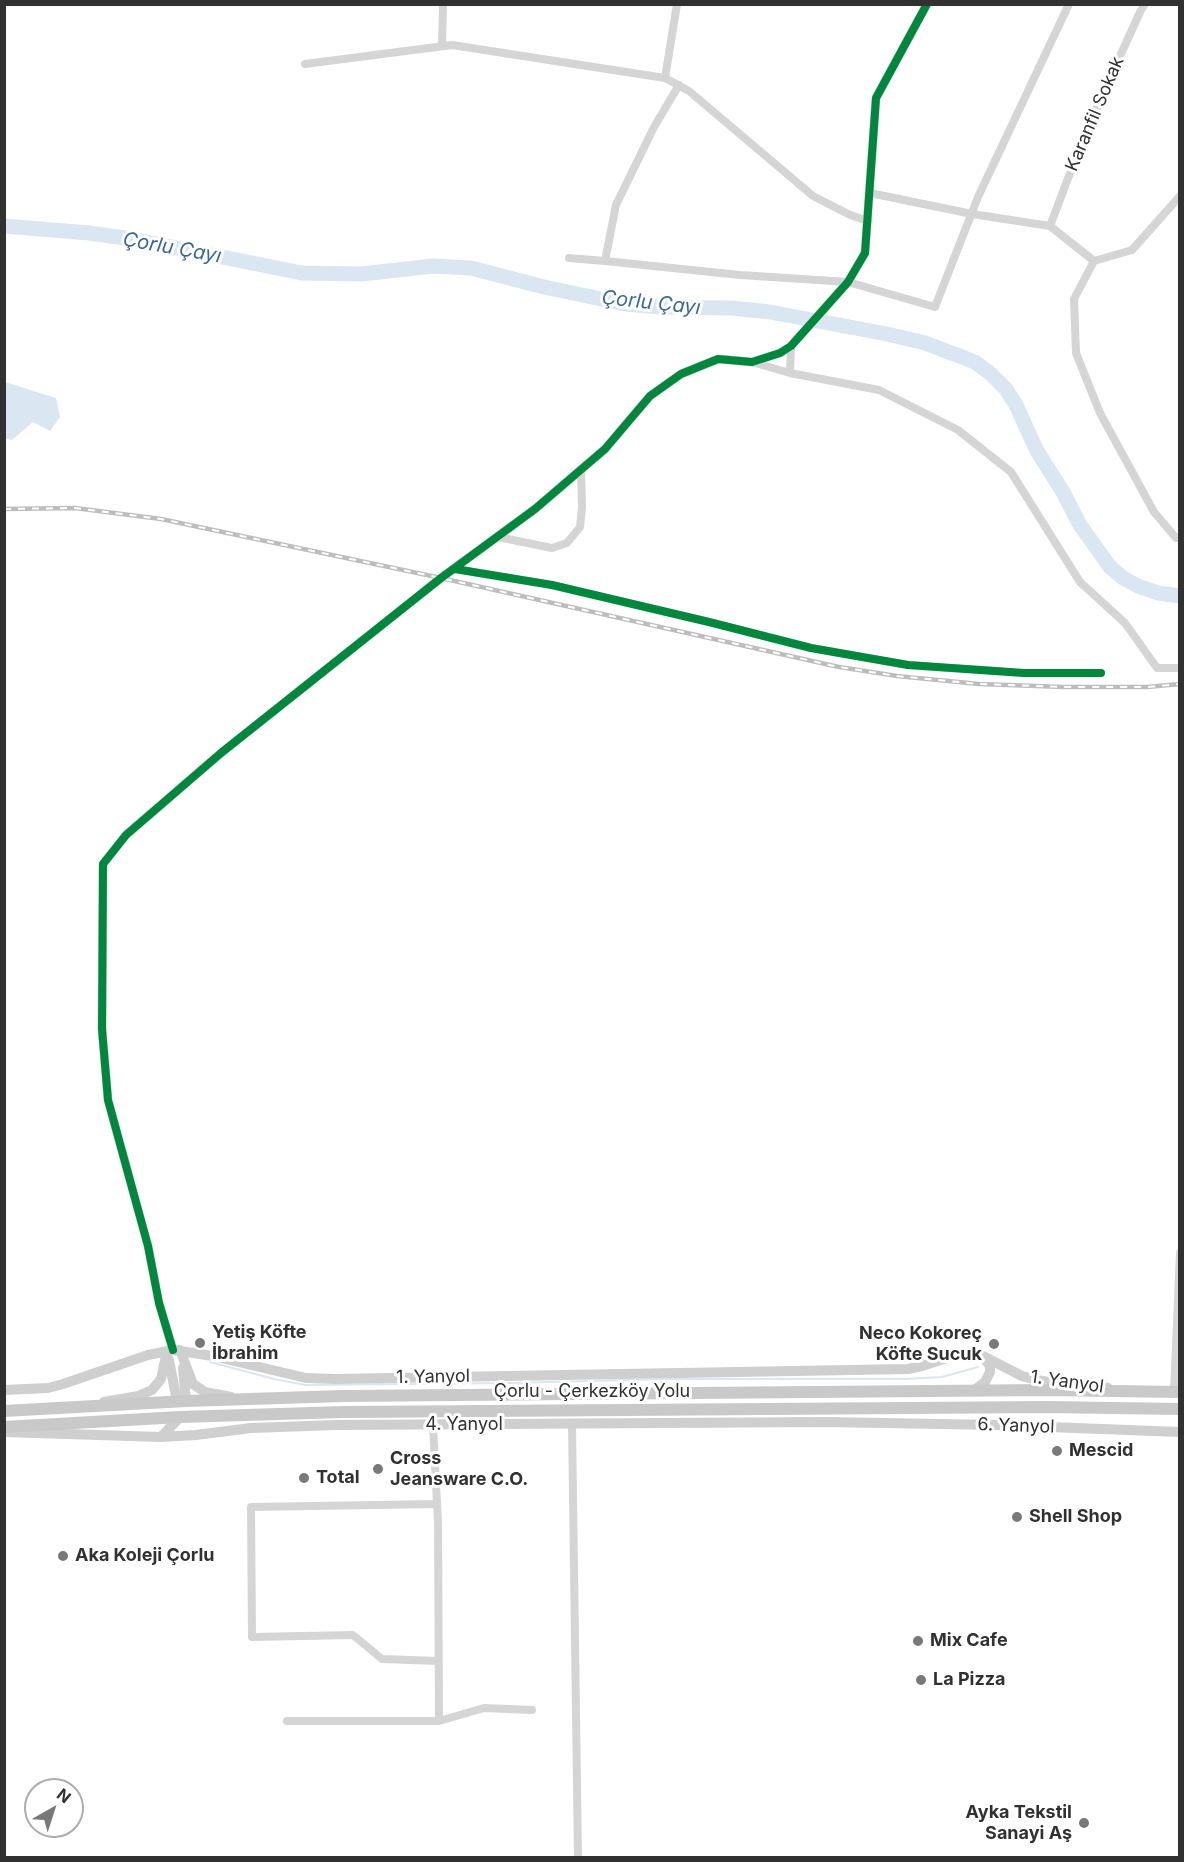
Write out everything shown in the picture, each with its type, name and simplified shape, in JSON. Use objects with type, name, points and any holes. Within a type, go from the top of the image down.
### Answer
[{"type":"main road","name":"1. Yanyol","points":[[4,1390],[39,1389],[63,1384],[148,1355],[174,1351],[213,1356],[306,1378],[336,1379],[908,1369],[959,1354],[977,1353],[1022,1376],[1035,1380],[1098,1385],[1127,1392]]},
{"type":"main road","points":[[174,1351],[198,1388],[205,1392],[243,1400]]},
{"type":"main road","points":[[161,1437],[180,1416],[182,1401],[174,1351]]},
{"type":"main road","points":[[90,1407],[138,1396],[152,1390],[161,1379],[174,1351]]},
{"type":"main road","points":[[973,1391],[985,1382],[990,1372],[990,1366],[977,1353]]},
{"type":"main road","name":"Çorlu - Çerkezköy Yolu","points":[[4,1411],[182,1401],[354,1396],[1047,1390],[1176,1392]]},
{"type":"main road","name":"Çorlu - Çerkezköy Yolu","points":[[4,1430],[180,1416],[354,1412],[1047,1407],[1179,1409]]},
{"type":"main road","points":[[840,1408],[924,1423]]},
{"type":"main road","points":[[207,1416],[227,1425],[251,1428]]},
{"type":"main road","name":"4. Yanyol","points":[[4,1430],[161,1437],[251,1428],[924,1423]]},
{"type":"main road","name":"6. Yanyol","points":[[924,1423],[1179,1432]]},
{"type":"street","points":[[442,46],[443,4]]},
{"type":"street","points":[[605,261],[616,205],[654,127],[672,96],[677,4]]},
{"type":"street","points":[[752,362],[780,353],[791,346],[848,282],[865,253],[876,98],[927,4]]},
{"type":"street","points":[[569,258],[740,275],[848,282],[935,307],[972,214],[1069,4]]},
{"type":"street","name":"Karanfil Sokak","points":[[1050,226],[1084,136],[1145,4]]},
{"type":"street","points":[[305,64],[452,45],[672,81],[689,91],[813,196],[850,215],[868,221]]},
{"type":"street","points":[[870,193],[972,214],[1050,226],[1095,261]]},
{"type":"street","points":[[1179,196],[1132,250],[1095,261],[1074,299],[1076,353],[1100,413],[1154,512],[1176,538],[1179,538]]},
{"type":"street","points":[[790,373],[791,346]]},
{"type":"street","points":[[174,1351],[165,1327],[148,1246],[108,1100],[102,1029],[103,864],[126,835],[221,753],[441,578],[535,509],[605,449],[650,396],[681,374],[718,359],[752,362],[790,373],[879,390],[957,429],[1011,472],[1080,582],[1125,623],[1157,668],[1179,668]]},
{"type":"street","points":[[498,537],[552,548],[567,543],[580,527],[581,469]]},
{"type":"street","points":[[455,569],[552,585],[811,648],[908,665],[1024,673],[1101,673]]},
{"type":"street","points":[[1176,1392],[1179,1253]]},
{"type":"street","points":[[572,1424],[578,1857]]},
{"type":"street","points":[[433,1425],[437,1504],[439,1721]]},
{"type":"street","points":[[437,1504],[251,1507],[252,1637],[353,1635],[382,1659],[438,1661]]},
{"type":"street","points":[[287,1721],[439,1721],[484,1708],[532,1710]]},
{"type":"shaded area","points":[[5,382],[56,398],[60,417],[50,431],[33,422],[12,440],[5,439]]},
{"type":"waterway","name":"Çorlu Çayı","points":[[4,226],[132,239],[302,273],[362,274],[433,266],[471,268],[544,287],[625,304],[731,308],[770,312],[925,343],[975,362],[1006,389],[1037,451],[1063,492],[1080,525],[1110,567],[1123,578],[1138,586],[1158,593],[1180,596]]},
{"type":"waterway","points":[[210,1362],[306,1385],[666,1379],[904,1379],[942,1377],[978,1367]]},
{"type":"railway","points":[[4,509],[75,508],[161,519],[441,578],[839,667],[897,676],[979,684],[1064,687],[1147,687],[1180,684]]},
{"type":"cycle path","points":[[173,1350],[159,1303],[148,1246],[108,1100],[102,1029],[103,864],[126,835],[221,753],[441,578],[535,509],[605,449],[650,396],[681,374],[718,359],[752,362],[780,353],[791,346],[848,282],[865,253],[876,98],[927,4]]},
{"type":"cycle path","points":[[455,569],[552,585],[811,648],[908,665],[1024,673],[1101,673]]},
{"type":"place","name":"Yetiş Köfte İbrahim","points":[[200,1343]]},
{"type":"place","name":"Neco Kokoreç Köfte Sucuk","points":[[994,1344]]},
{"type":"place","name":"Mescid","points":[[1057,1451]]},
{"type":"place","name":"Cross Jeansware C.O.","points":[[378,1469]]},
{"type":"place","name":"Total","points":[[304,1478]]},
{"type":"place","name":"Shell Shop","points":[[1017,1517]]},
{"type":"place","name":"Aka Koleji Çorlu","points":[[63,1556]]},
{"type":"place","name":"Mix Cafe","points":[[918,1641]]},
{"type":"place","name":"La Pizza","points":[[921,1680]]},
{"type":"place","name":"Ayka Tekstil Sanayi Aş","points":[[1084,1823]]}]
